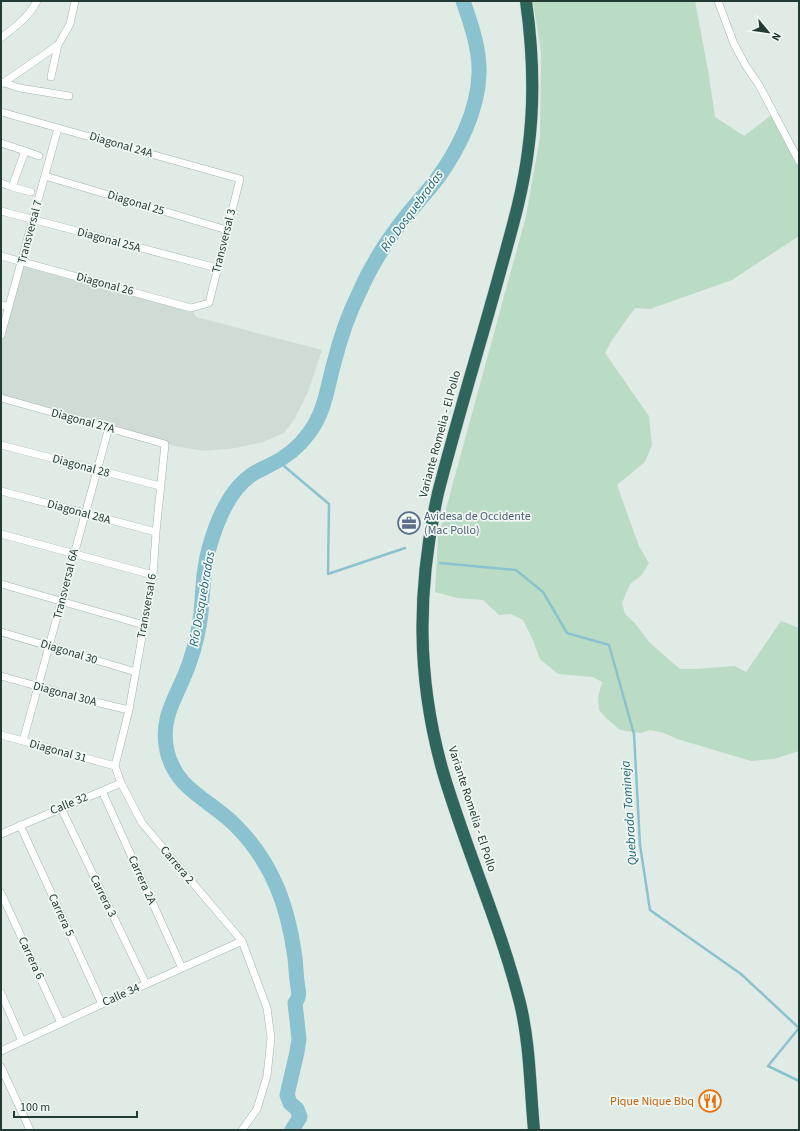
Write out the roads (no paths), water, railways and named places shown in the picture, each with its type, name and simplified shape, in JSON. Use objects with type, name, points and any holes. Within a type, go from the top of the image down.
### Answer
[{"type":"highway","name":"Variante Romelia - El Pollo","points":[[526,1],[531,35],[533,85],[532,120],[523,185],[438,493],[426,560],[422,620],[423,660],[426,690],[430,716],[442,768],[505,953],[520,1004],[528,1052],[534,1130]]},
{"type":"street","points":[[1,38],[26,18],[37,1]]},
{"type":"street","points":[[51,77],[58,45],[70,24],[75,1]]},
{"type":"street","points":[[718,1],[734,44],[746,66],[759,84],[799,161]]},
{"type":"street","points":[[2,82],[58,45]]},
{"type":"street","points":[[2,82],[20,88],[69,96]]},
{"type":"street","name":"Diagonal 24A","points":[[1,112],[240,179]]},
{"type":"street","name":"Transversal 7","points":[[1,335],[58,128]]},
{"type":"street","points":[[1,143],[39,156]]},
{"type":"street","points":[[12,187],[25,151]]},
{"type":"street","name":"Diagonal 25","points":[[45,176],[227,230]]},
{"type":"street","name":"Transversal 3","points":[[209,303],[240,179]]},
{"type":"street","points":[[1,183],[31,192]]},
{"type":"street","name":"Diagonal 25A","points":[[1,211],[217,268]]},
{"type":"street","name":"Diagonal 26","points":[[1,256],[191,308],[209,303]]},
{"type":"street","points":[[1,305],[9,307]]},
{"type":"street","name":"Diagonal 27A","points":[[1,398],[109,427],[165,444]]},
{"type":"street","name":"Transversal 6A","points":[[23,742],[50,646],[84,513],[109,427]]},
{"type":"street","name":"Transversal 6","points":[[115,766],[129,710],[153,575],[165,444]]},
{"type":"street","name":"Diagonal 28","points":[[1,445],[160,486]]},
{"type":"street","name":"Diagonal 28A","points":[[1,491],[156,532]]},
{"type":"street","points":[[1,534],[153,575]]},
{"type":"street","points":[[1,584],[144,625]]},
{"type":"street","name":"Diagonal 30","points":[[1,632],[136,672]]},
{"type":"street","name":"Diagonal 30A","points":[[1,676],[83,700],[129,710]]},
{"type":"street","name":"Diagonal 31","points":[[1,735],[115,766]]},
{"type":"street","points":[[115,766],[121,783]]},
{"type":"street","name":"Calle 32","points":[[1,834],[121,783]]},
{"type":"street","name":"Carrera 2","points":[[121,783],[142,823],[242,941],[267,1008],[271,1038],[267,1076],[257,1109],[242,1130]]},
{"type":"street","name":"Carrera 2A","points":[[102,791],[182,968]]},
{"type":"street","name":"Carrera 3","points":[[61,808],[146,984]]},
{"type":"street","name":"Carrera 5","points":[[20,825],[102,1004]]},
{"type":"street","name":"Carrera 6","points":[[1,893],[62,1023]]},
{"type":"street","name":"Calle 34","points":[[1,1051],[242,941]]},
{"type":"street","points":[[1,993],[22,1041]]},
{"type":"street","points":[[1,1067],[30,1130]]},
{"type":"waterway","name":"Río Dosquebradas","points":[[292,1130],[300,1117],[297,1109],[290,1103],[287,1095],[299,1039],[295,1003],[299,992],[292,939],[283,903],[269,870],[248,839],[225,816],[186,785],[178,775],[171,764],[167,751],[165,738],[166,727],[171,706],[185,675],[195,645],[200,619],[206,562],[216,526],[225,507],[230,498],[243,482],[250,476],[291,452],[301,443],[314,425],[319,417],[325,400],[336,354],[345,327],[367,276],[391,236],[445,168],[466,130],[478,88],[479,65],[474,37],[463,1]]},
{"type":"waterway","name":"Quebrada Tomineja","points":[[278,461],[329,504],[328,574],[405,548]]},
{"type":"waterway","name":"Quebrada Tomineja","points":[[440,563],[516,570],[543,592],[567,633],[609,645],[634,734],[640,845],[650,910],[741,974],[799,1028],[768,1066],[799,1081]]},
{"type":"place","name":"Avidesa de Occidente (Mac Pollo)","points":[[409,523]]},
{"type":"place","name":"Pique Nique Bbq","points":[[710,1101]]}]
